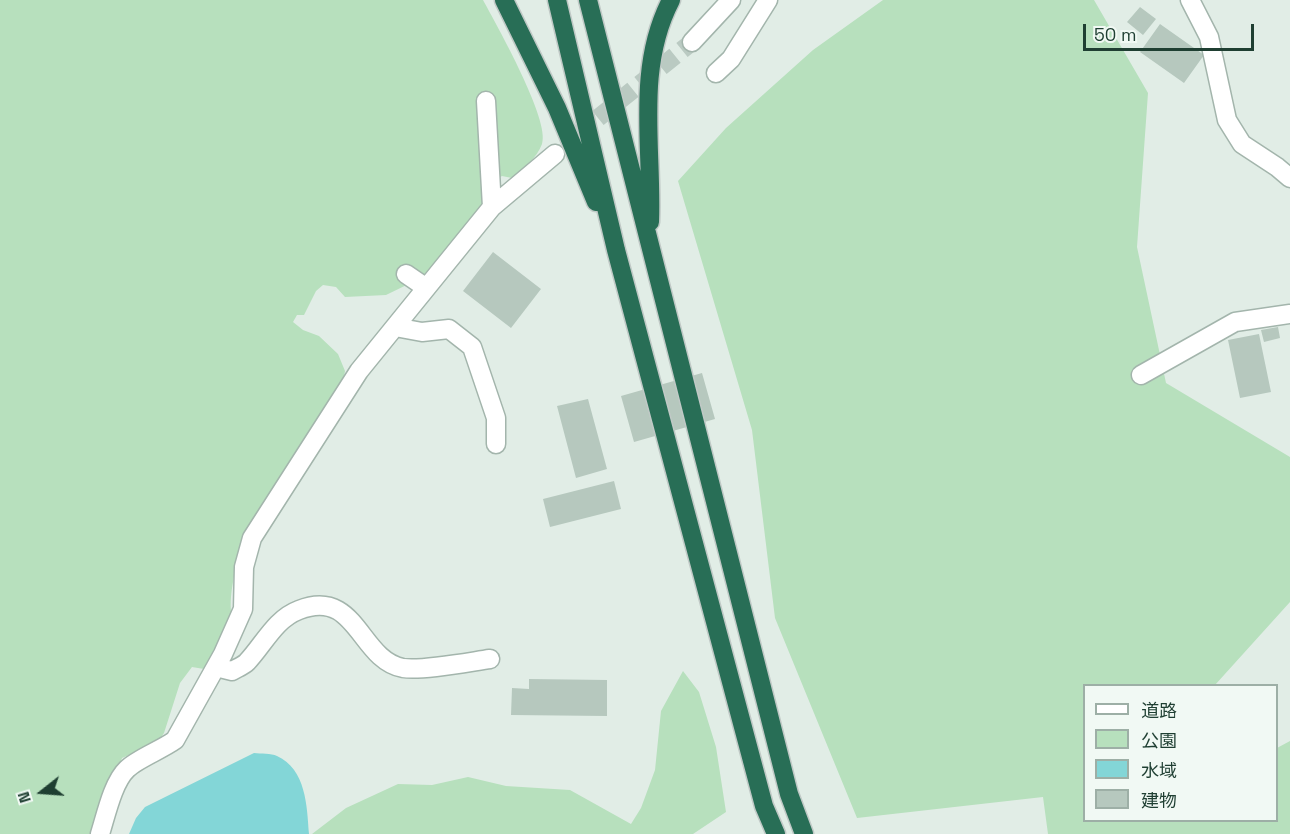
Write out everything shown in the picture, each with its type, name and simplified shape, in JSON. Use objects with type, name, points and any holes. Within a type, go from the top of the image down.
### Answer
[{"type":"highway","points":[[504,0],[557,108],[616,250]]},
{"type":"highway","points":[[557,0],[616,250],[761,795],[776,834]]},
{"type":"highway","points":[[588,0],[789,794],[804,834]]},
{"type":"highway","points":[[649,245],[651,189],[647,117],[650,67],[657,33],[671,0]]},
{"type":"street","points":[[692,42],[730,0]]},
{"type":"street","points":[[716,73],[731,59],[768,0]]},
{"type":"street","points":[[1190,0],[1209,37],[1227,120],[1242,144],[1290,178]]},
{"type":"street","points":[[486,101],[492,207]]},
{"type":"street","points":[[100,834],[118,778],[128,767],[163,749],[175,740],[216,668],[243,609],[244,567],[252,538],[358,371],[492,207],[555,154]]},
{"type":"street","points":[[406,273],[425,288]]},
{"type":"street","points":[[1141,375],[1235,322],[1290,314]]},
{"type":"street","points":[[395,327],[422,332],[449,328],[472,347],[496,418],[496,444]]},
{"type":"street","points":[[216,668],[231,671],[246,663],[262,641],[287,616],[301,609],[322,606],[341,611],[356,625],[379,656],[404,668],[490,659]]},
{"type":"green space","points":[[0,0],[483,0],[521,72],[543,132],[542,144],[533,159],[512,178],[502,176],[490,183],[480,208],[461,234],[421,278],[386,295],[345,297],[336,287],[323,285],[316,291],[304,315],[297,315],[293,322],[303,330],[319,336],[338,354],[345,371],[341,394],[236,566],[231,605],[235,629],[204,669],[192,667],[180,683],[164,733],[157,743],[122,758],[96,834],[0,834]]},
{"type":"green space","points":[[883,0],[1094,0],[1148,93],[1137,247],[1166,383],[1290,457],[1290,602],[1216,684],[1083,684],[1083,822],[1278,822],[1278,747],[1290,741],[1290,834],[1048,834],[1043,797],[857,818],[775,618],[752,430],[678,181],[726,128],[813,50]]},
{"type":"green space","points":[[683,671],[699,692],[716,747],[726,812],[693,834],[312,834],[346,808],[398,784],[432,785],[468,777],[506,786],[570,790],[631,824],[641,808],[655,770],[661,711]]},
{"type":"water","points":[[254,753],[277,756],[294,770],[306,800],[309,834],[129,834],[136,818],[145,807]]},
{"type":"building","points":[[1140,7],[1156,19],[1143,35],[1127,22]]},
{"type":"building","points":[[1160,24],[1204,55],[1184,83],[1140,52]]},
{"type":"building","points":[[493,252],[541,289],[511,328],[463,291]]},
{"type":"building","points":[[1278,327],[1280,338],[1264,342],[1261,330]]},
{"type":"building","points":[[1259,334],[1271,392],[1240,398],[1228,340]]},
{"type":"building","points":[[702,373],[715,419],[634,442],[621,396]]},
{"type":"building","points":[[588,399],[607,469],[576,478],[557,406]]},
{"type":"building","points":[[614,481],[621,509],[550,527],[543,499]]},
{"type":"building","points":[[529,679],[607,680],[607,716],[511,715],[512,688],[529,689]]},
{"type":"tunnel","points":[[577,135],[692,42]]}]
